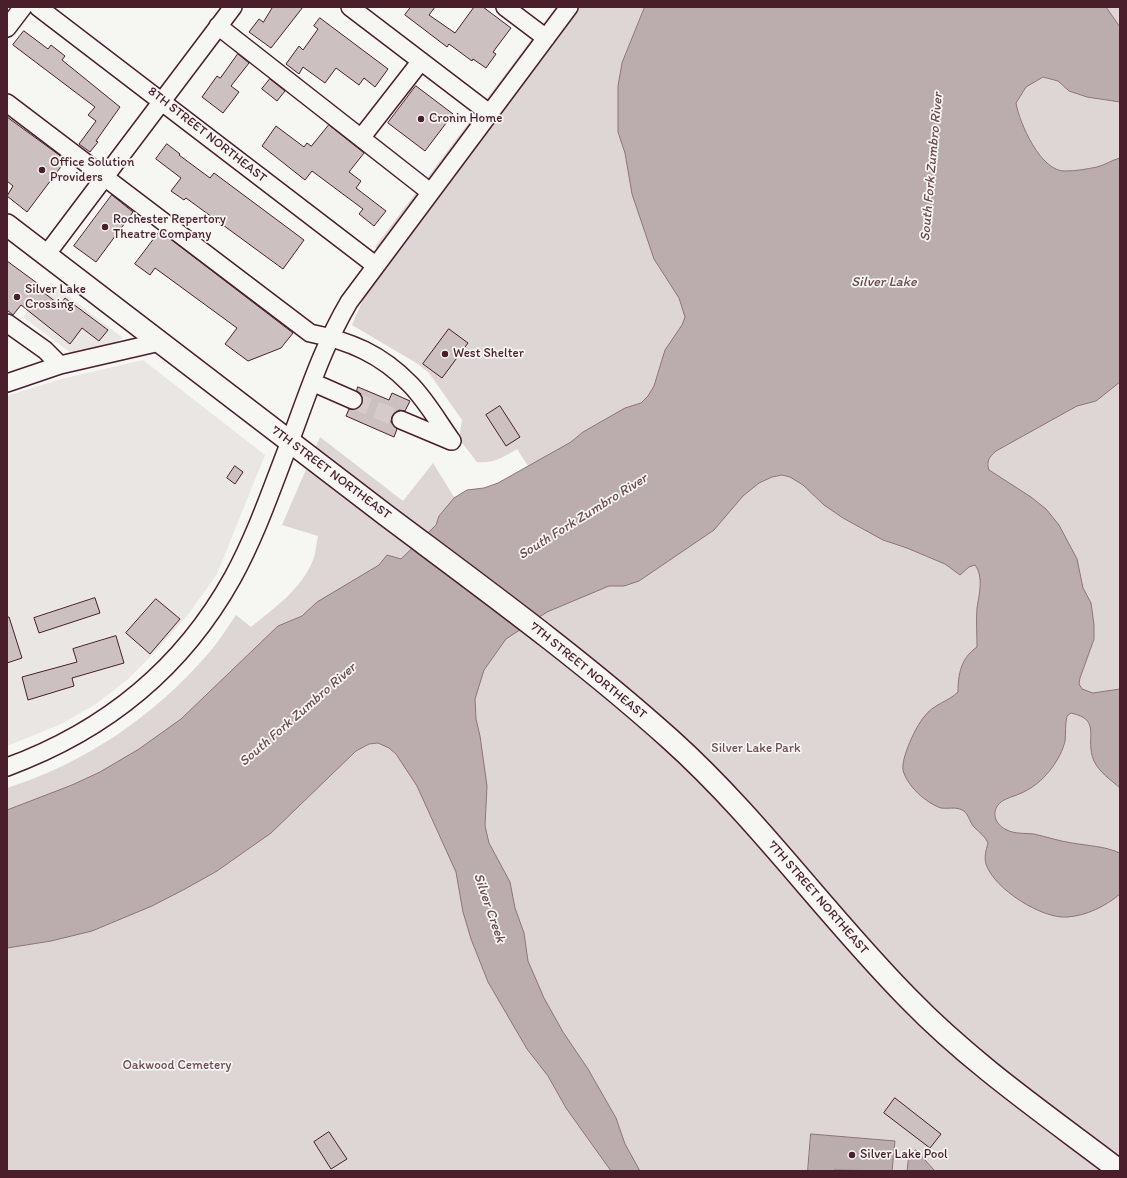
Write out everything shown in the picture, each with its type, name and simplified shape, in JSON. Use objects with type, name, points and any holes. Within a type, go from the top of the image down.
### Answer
[{"type":"main road","name":"7TH STREET NORTHEAST","points":[[7,225],[540,632],[639,712],[700,768],[751,822],[833,918],[938,1028],[999,1079],[1120,1171]]},
{"type":"street","points":[[7,28],[23,7]]},
{"type":"street","name":"8TH STREET NORTHEAST","points":[[38,7],[375,265]]},
{"type":"street","points":[[46,255],[233,7]]},
{"type":"street","points":[[350,7],[489,113]]},
{"type":"street","points":[[505,7],[546,38]]},
{"type":"street","points":[[7,767],[62,744],[110,714],[148,685],[185,649],[206,621],[234,576],[264,506],[331,337],[352,297],[569,7]]},
{"type":"street","points":[[218,26],[430,192]]},
{"type":"street","points":[[361,138],[421,61]]},
{"type":"street","points":[[7,103],[310,332],[331,337],[359,347],[389,365],[411,384],[452,441],[401,420]]},
{"type":"street","points":[[7,323],[45,350],[60,365]]},
{"type":"street","points":[[7,384],[60,365],[160,342]]},
{"type":"street","points":[[312,382],[353,400]]},
{"type":"shaded area","points":[[51,283],[123,338],[78,358],[23,317]]},
{"type":"shaded area","points":[[143,360],[265,455],[217,574],[190,612],[159,648],[128,679],[96,704],[61,724],[7,746],[7,396],[61,379]]},
{"type":"green space","name":"Silver Lake Park","points":[[556,7],[1120,7],[1120,1171],[7,1171],[7,788],[36,778],[64,765],[90,751],[141,718],[186,677],[211,650],[236,615],[251,627],[286,598],[308,571],[315,554],[318,536],[282,525],[320,437],[403,501],[433,463],[454,497],[465,492],[498,483],[528,466],[517,449],[493,461],[477,462],[459,439],[462,420],[429,373],[418,364],[352,325],[364,297],[392,260],[375,247]]},
{"type":"water","name":"Silver Lake","points":[[645,7],[1106,7],[1120,27],[1120,102],[1087,97],[1069,91],[1058,81],[1043,77],[1026,87],[1016,103],[1022,122],[1033,145],[1048,164],[1057,169],[1066,171],[1078,170],[1100,166],[1120,158],[1120,382],[1096,401],[1077,406],[996,451],[990,458],[988,464],[989,470],[1031,497],[1046,509],[1059,525],[1077,559],[1083,588],[1091,603],[1094,625],[1094,639],[1079,684],[1082,689],[1093,693],[1120,689],[1120,788],[1102,772],[1094,761],[1091,753],[1090,725],[1087,720],[1081,716],[1071,713],[1067,716],[1063,748],[1052,768],[1035,785],[1026,791],[1000,803],[995,811],[996,820],[1002,827],[1013,832],[1034,834],[1120,853],[1120,894],[1095,910],[1081,915],[1067,917],[1057,916],[1032,908],[1009,892],[991,874],[985,859],[988,843],[984,836],[972,825],[965,812],[958,808],[941,808],[935,806],[923,798],[913,788],[905,776],[903,770],[904,758],[917,727],[932,709],[958,692],[960,673],[964,661],[967,656],[977,647],[977,608],[980,592],[980,580],[978,570],[975,565],[969,567],[960,575],[945,564],[907,548],[883,540],[843,518],[824,505],[803,485],[790,477],[782,475],[772,477],[759,483],[743,496],[714,530],[639,581],[624,586],[609,586],[547,612],[506,639],[484,670],[475,699],[476,719],[487,786],[485,826],[489,843],[510,882],[515,908],[524,933],[528,961],[544,998],[563,1032],[588,1069],[616,1118],[625,1144],[640,1171],[611,1171],[566,1108],[548,1076],[527,1049],[488,982],[471,939],[463,912],[456,872],[417,786],[396,754],[389,748],[378,743],[369,744],[356,751],[271,833],[217,871],[185,889],[152,906],[92,931],[51,941],[7,948],[7,810],[72,785],[100,772],[139,749],[181,719],[278,626],[302,616],[317,602],[379,565],[387,555],[401,559],[436,525],[439,516],[454,498],[467,490],[484,488],[498,483],[571,442],[583,432],[625,408],[641,403],[648,396],[654,386],[665,350],[682,325],[685,317],[679,298],[654,259],[632,194],[625,153],[618,132],[618,86],[622,63]]},
{"type":"water","name":"Silver Lake Pool","points":[[811,1134],[895,1141],[892,1171],[808,1171]]},
{"type":"water","points":[[916,1150],[934,1170],[933,1171],[907,1171],[909,1154]]},
{"type":"building","points":[[273,7],[303,7],[271,48],[249,32],[259,19],[263,22]]},
{"type":"building","points":[[411,7],[435,7],[429,15],[455,33],[474,7],[483,7],[511,28],[493,52],[496,54],[486,68],[473,59],[472,61],[449,44],[447,47],[405,15]]},
{"type":"building","points":[[320,18],[388,69],[375,87],[364,78],[359,85],[336,68],[325,83],[303,67],[299,74],[286,64],[299,46],[303,50],[318,29],[314,26]]},
{"type":"building","points":[[24,31],[48,49],[51,45],[65,56],[62,60],[120,107],[90,152],[79,144],[96,121],[88,115],[95,107],[13,45]]},
{"type":"building","points":[[238,54],[249,63],[231,86],[239,92],[223,113],[202,97],[217,76],[220,78]]},
{"type":"building","points":[[270,79],[285,91],[277,101],[262,89]]},
{"type":"building","name":"Cronin Home","points":[[416,86],[453,114],[425,151],[388,123]]},
{"type":"building","points":[[7,117],[66,160],[27,212],[7,196],[13,186],[7,181]]},
{"type":"building","points":[[329,125],[364,153],[349,172],[361,181],[356,188],[386,211],[374,226],[359,214],[363,209],[312,171],[305,180],[262,146],[276,126],[304,147],[307,143],[311,146]]},
{"type":"building","points":[[167,144],[210,178],[214,173],[304,240],[283,269],[186,198],[184,200],[171,191],[181,178],[156,159]]},
{"type":"building","name":"Rochester Repertory Theatre Company","points":[[112,195],[133,212],[96,262],[74,246]]},
{"type":"building","points":[[160,231],[293,333],[281,348],[248,361],[225,344],[237,328],[155,268],[150,275],[135,264]]},
{"type":"building","points":[[7,261],[37,283],[35,286],[60,305],[65,298],[108,330],[99,341],[82,328],[70,344],[21,305],[13,315],[7,310]]},
{"type":"building","name":"West Shelter","points":[[449,329],[468,343],[442,378],[423,364]]},
{"type":"building","points":[[358,387],[389,400],[392,393],[410,401],[405,411],[399,410],[392,416],[391,422],[397,429],[394,437],[346,416],[349,409],[359,408],[362,404],[361,394],[357,391]]},
{"type":"building","points":[[500,406],[520,437],[506,446],[486,415]]},
{"type":"building","points":[[235,466],[243,472],[235,484],[227,478]]},
{"type":"building","points":[[95,598],[100,613],[39,633],[34,618]]},
{"type":"building","points":[[156,599],[180,619],[150,654],[126,633]]},
{"type":"building","points":[[7,617],[9,617],[22,658],[7,663]]},
{"type":"building","points":[[116,636],[124,663],[72,678],[74,686],[28,700],[22,677],[77,662],[73,649]]},
{"type":"building","points":[[895,1098],[941,1134],[930,1148],[884,1113]]},
{"type":"building","points":[[329,1132],[347,1159],[331,1169],[314,1142]]},
{"type":"tunnel","points":[[353,400],[401,420]]},
{"type":"place","name":"Cronin Home","points":[[421,119]]},
{"type":"place","name":"Office Solution Providers","points":[[42,170]]},
{"type":"place","name":"Rochester Repertory Theatre Company","points":[[105,227]]},
{"type":"place","name":"Silver Lake Crossing","points":[[17,297]]},
{"type":"place","name":"West Shelter","points":[[445,354]]},
{"type":"place","name":"Silver Lake Pool","points":[[852,1155]]},
{"type":"water label","name":"South Fork Zumbro River","points":[[932,167]]},
{"type":"water label","name":"South Fork Zumbro River","points":[[583,517]]},
{"type":"water label","name":"South Fork Zumbro River","points":[[298,715]]},
{"type":"water label","name":"Silver Creek","points":[[489,908]]},
{"type":"park label","name":"Oakwood Cemetery","points":[[177,1066]]}]
